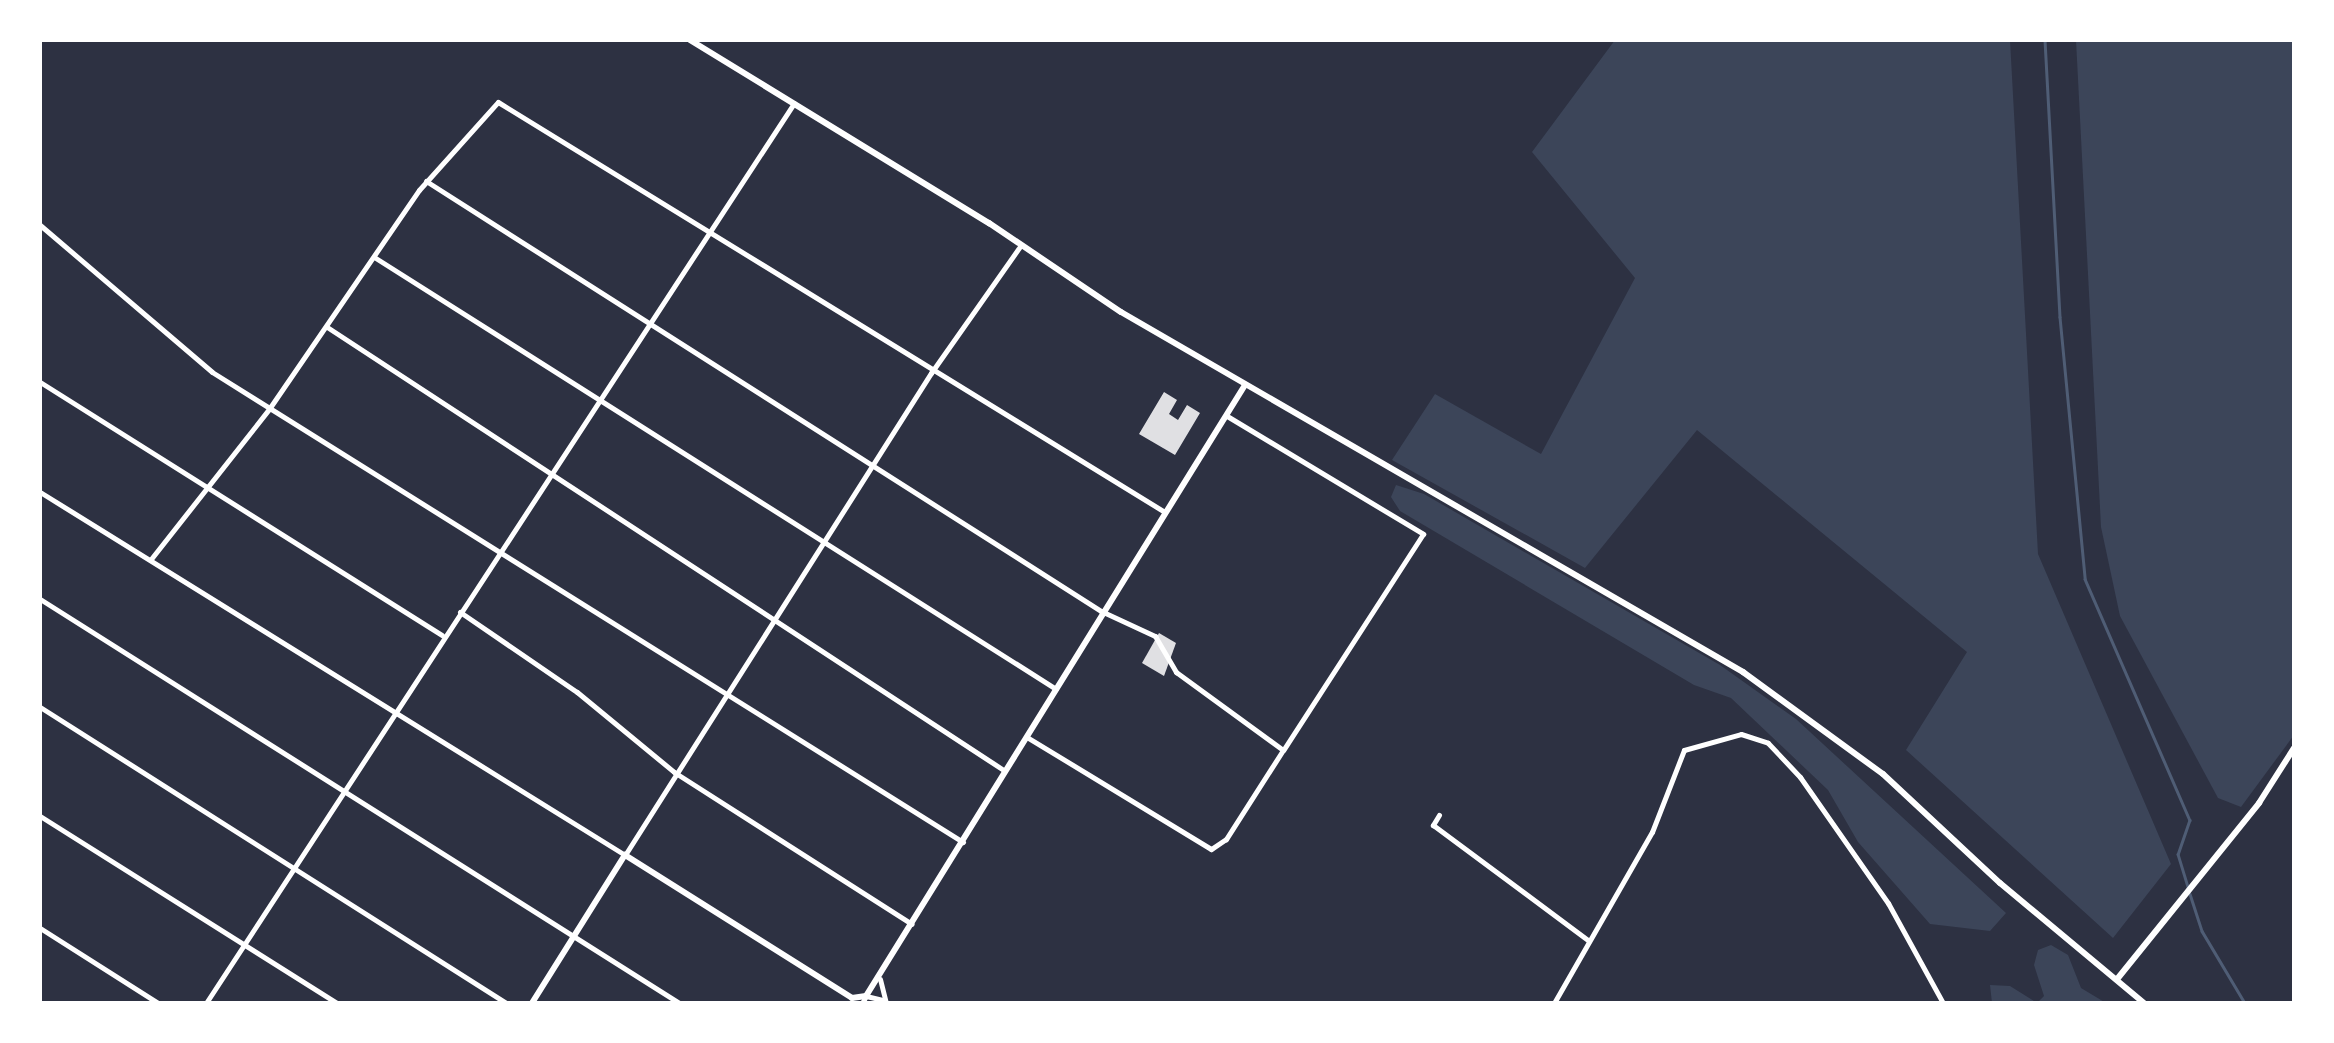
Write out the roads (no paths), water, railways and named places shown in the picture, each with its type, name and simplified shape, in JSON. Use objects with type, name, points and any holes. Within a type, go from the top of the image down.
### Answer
[{"type":"main road","points":[[690,40],[1245,384],[1743,672],[1883,774],[2000,883],[2144,1003]]},
{"type":"main road","points":[[532,1003],[625,856],[852,998],[864,999],[880,979],[1101,611],[1245,384]]},
{"type":"main road","points":[[2118,978],[2194,885],[2294,748]]},
{"type":"street","points":[[151,559],[269,409],[426,181],[498,102],[931,373],[1163,512]]},
{"type":"street","points":[[206,1003],[442,635],[601,403],[794,103]]},
{"type":"street","points":[[426,181],[648,326],[1101,611],[1156,636],[1176,672],[1283,750]]},
{"type":"street","points":[[40,226],[212,372],[728,700],[963,842]]},
{"type":"street","points":[[40,502],[42,493],[625,856],[680,776],[931,373],[1021,244]]},
{"type":"street","points":[[374,256],[825,546],[1056,689]]},
{"type":"street","points":[[328,326],[550,478],[1005,771]]},
{"type":"street","points":[[40,382],[208,484],[442,635]]},
{"type":"street","points":[[1026,737],[1211,848],[1226,839],[1424,534],[1227,416]]},
{"type":"street","points":[[40,600],[678,1003]]},
{"type":"street","points":[[460,612],[578,692],[680,776],[912,924]]},
{"type":"street","points":[[40,707],[506,1003]]},
{"type":"street","points":[[1554,1003],[1652,832],[1684,750],[1742,734],[1768,743],[1800,777],[1888,904],[1944,1003]]},
{"type":"street","points":[[1439,815],[1433,825],[1590,941]]},
{"type":"street","points":[[40,816],[336,1003]]},
{"type":"street","points":[[40,928],[158,1003]]},
{"type":"street","points":[[864,999],[884,1002],[880,979]]},
{"type":"waterway","points":[[2045,40],[2060,317],[2085,579],[2190,820],[2178,854],[2188,886]]},
{"type":"waterway","points":[[2190,894],[2202,931],[2245,1003]]}]
